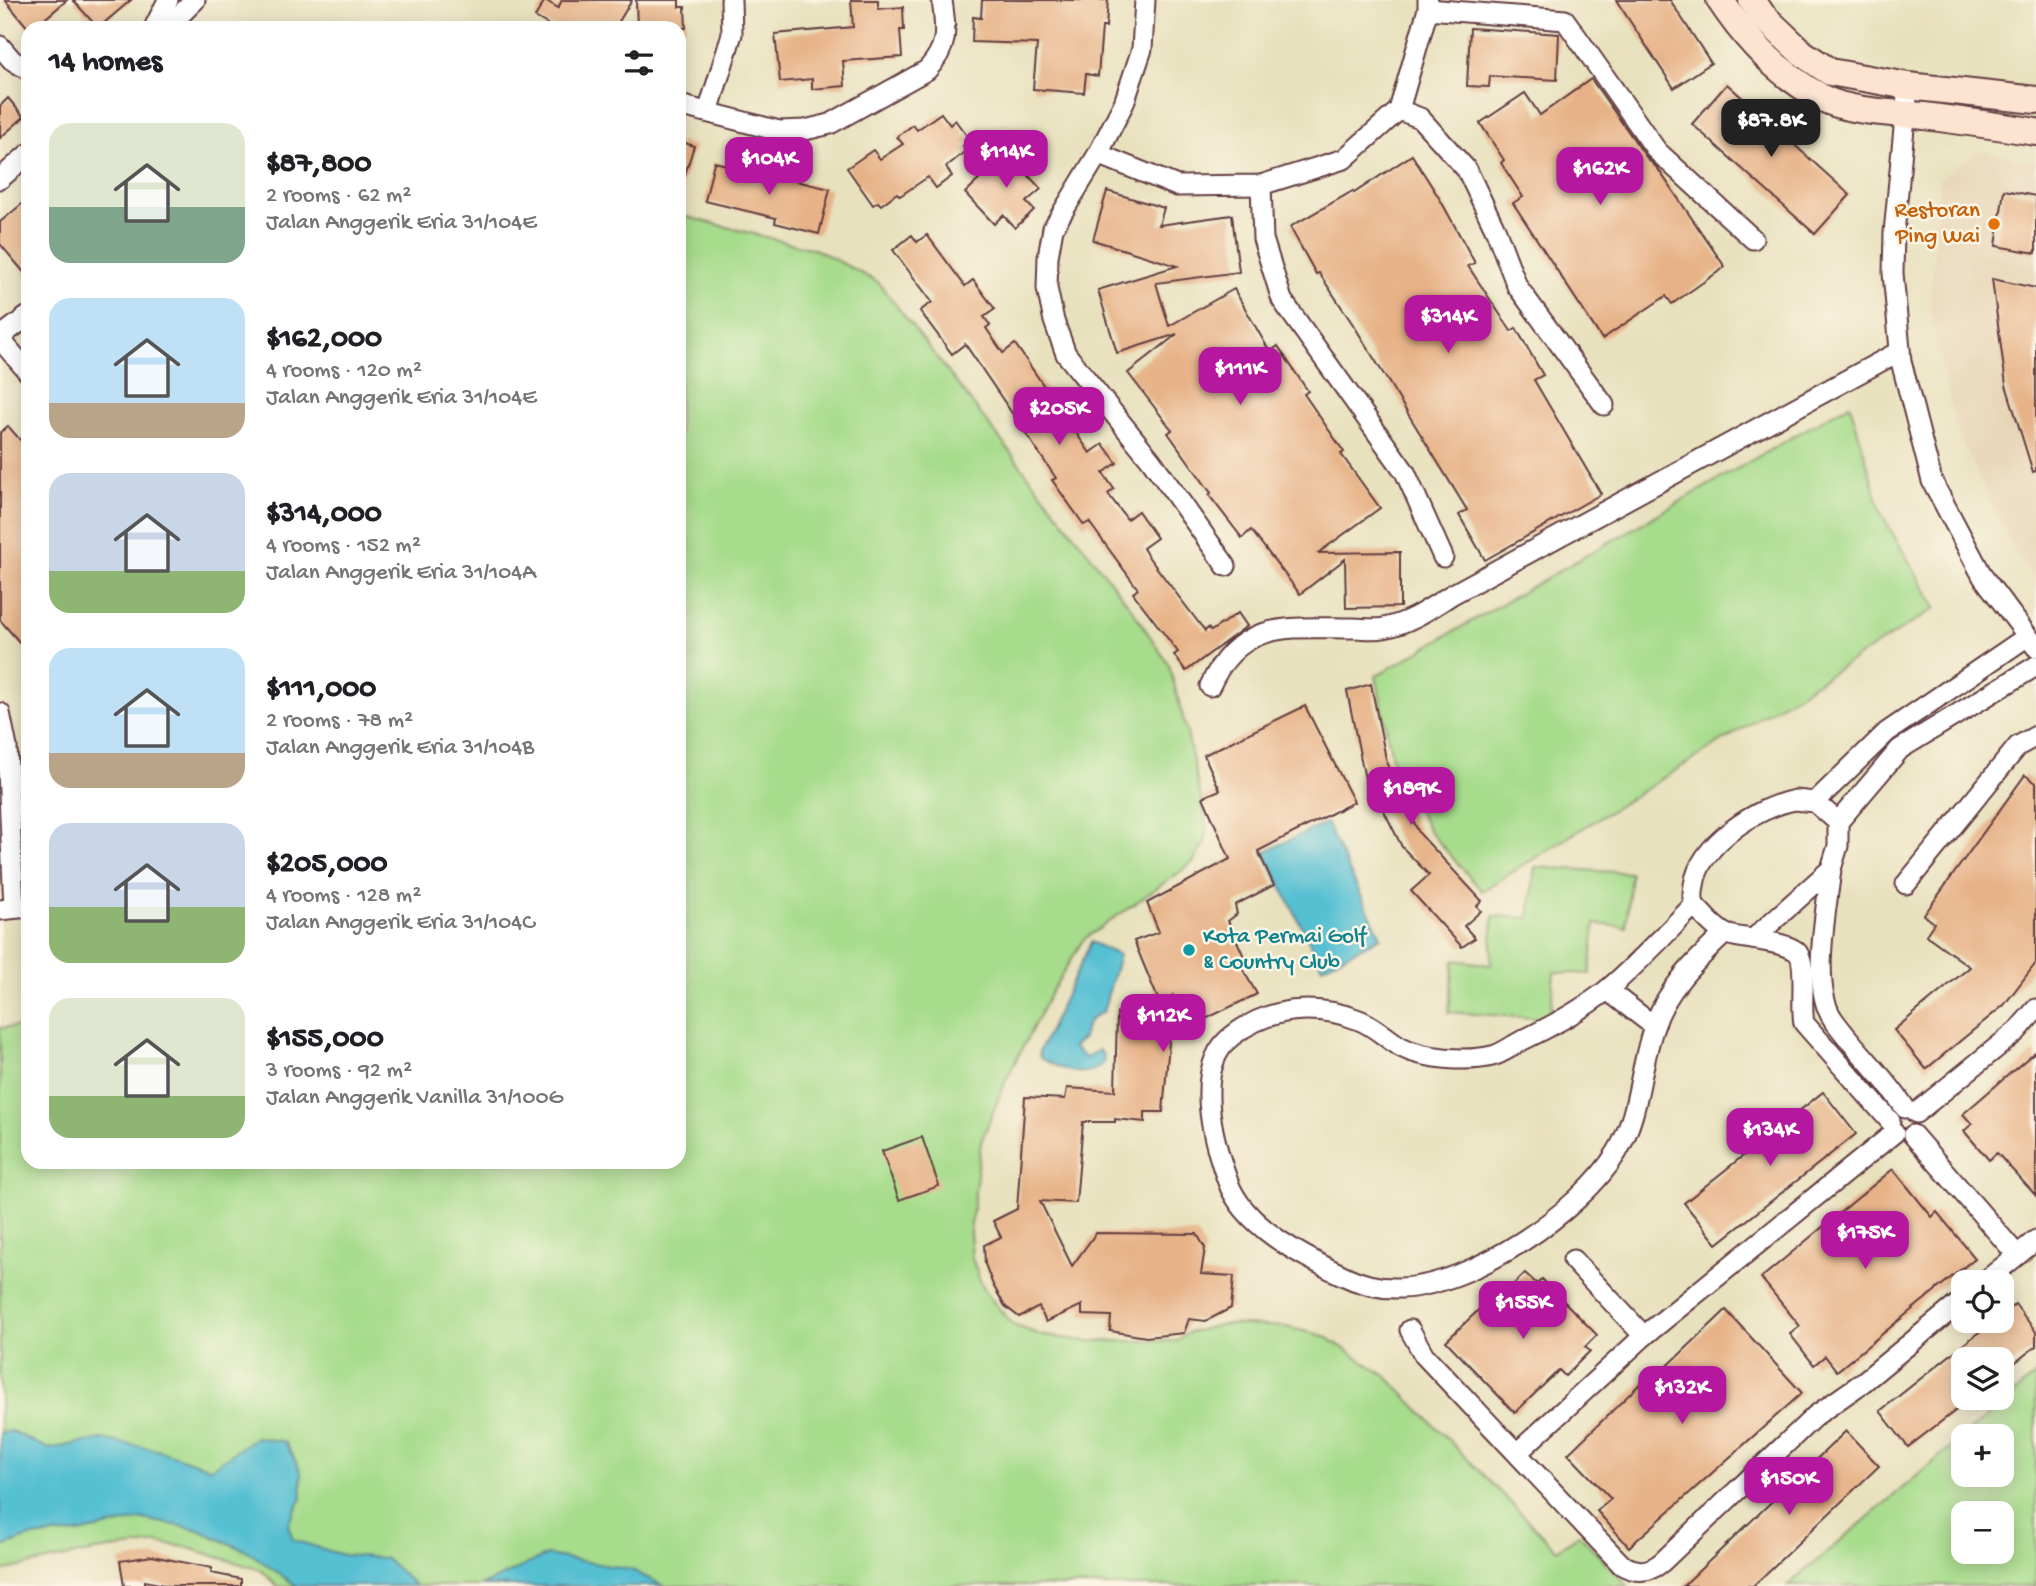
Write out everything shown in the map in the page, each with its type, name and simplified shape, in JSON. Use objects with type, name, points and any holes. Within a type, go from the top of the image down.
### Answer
[{"type":"main road","points":[[1720,0],[1739,29],[1774,66],[1826,100],[1866,110],[2036,132]]},
{"type":"main road","points":[[1752,0],[1762,15],[1792,43],[1830,72],[1908,86],[2036,100]]},
{"type":"street","points":[[158,21],[169,0]]},
{"type":"street","points":[[174,21],[195,0]]},
{"type":"street","points":[[708,112],[732,34],[731,0]]},
{"type":"street","points":[[686,107],[779,131],[805,130],[830,124],[927,70],[939,57],[944,41],[945,22],[942,0]]},
{"type":"street","points":[[1145,0],[1142,49],[1124,103],[1098,155],[1053,228],[1047,288],[1054,321],[1066,354],[1151,460],[1226,566]]},
{"type":"street","points":[[1098,155],[1177,186],[1261,185],[1344,159],[1399,110],[1428,5],[1565,20],[1657,151],[1753,239]]},
{"type":"street","points":[[0,46],[21,66]]},
{"type":"street","points":[[1815,802],[1886,732],[2032,642],[1983,577],[1932,481],[1899,351],[1893,273],[1894,233],[1908,86]]},
{"type":"street","points":[[1399,110],[1420,118],[1467,170],[1496,231],[1517,286],[1604,405]]},
{"type":"street","points":[[0,179],[21,160]]},
{"type":"street","points":[[1261,185],[1263,239],[1282,300],[1405,472],[1443,557]]},
{"type":"street","points":[[21,322],[0,338],[21,364]]},
{"type":"street","points":[[1210,686],[1229,653],[1256,635],[1282,629],[1382,628],[1414,619],[1451,595],[1899,351]]},
{"type":"street","points":[[1904,1122],[1891,1088],[1832,1017],[1822,991],[1821,974],[1831,869],[1838,846],[1838,822],[1900,749],[2036,666]]},
{"type":"street","points":[[0,713],[7,747],[14,908]]},
{"type":"street","points":[[1906,884],[2018,746],[2036,736]]},
{"type":"street","points":[[1838,822],[1815,802],[1795,800],[1776,804],[1748,819],[1709,851],[1696,870],[1694,905],[1723,935],[1753,939],[1798,952],[1802,959],[1804,1023],[1840,1065],[1904,1122],[2017,1255]]},
{"type":"street","points":[[1753,939],[1831,869]]},
{"type":"street","points":[[1694,905],[1607,990],[1555,1025],[1493,1056],[1453,1058],[1420,1055],[1403,1048],[1361,1021],[1332,1013],[1296,1010],[1258,1019],[1221,1046],[1210,1074],[1214,1139],[1233,1195],[1268,1233],[1285,1246],[1362,1286],[1403,1288],[1439,1280],[1479,1265],[1518,1243],[1571,1206],[1591,1186],[1617,1152],[1631,1121],[1654,1026],[1662,1006],[1684,973],[1723,935]]},
{"type":"street","points":[[1607,990],[1654,1026]]},
{"type":"street","points":[[1517,1453],[1644,1336],[2017,1031],[2036,1009]]},
{"type":"street","points":[[1840,1065],[1858,1048]]},
{"type":"street","points":[[1999,1270],[2036,1240]]},
{"type":"street","points":[[1573,1260],[1644,1336]]},
{"type":"street","points":[[1410,1330],[1424,1355],[1622,1565],[1635,1572],[1654,1569],[1815,1416],[1862,1383],[1951,1310]]},
{"type":"shaded area","points":[[1979,150],[2036,163],[2036,582],[2014,550],[1956,429],[1930,311],[1939,179]]},
{"type":"green space","points":[[686,217],[817,250],[878,282],[1132,609],[1169,665],[1206,823],[1205,842],[1194,861],[1083,940],[1049,996],[1006,1080],[981,1142],[970,1232],[972,1258],[990,1298],[1013,1325],[1044,1336],[1088,1341],[1177,1341],[1188,1333],[1224,1324],[1286,1327],[1325,1336],[1386,1376],[1557,1550],[1579,1534],[1628,1586],[277,1586],[261,1570],[185,1547],[159,1543],[94,1551],[0,1571],[0,1028],[21,1026],[21,1169],[686,1169]]},
{"type":"green space","points":[[1850,404],[1882,515],[1936,608],[1482,891],[1429,831],[1393,763],[1376,676]]},
{"type":"green space","points":[[1535,867],[1631,873],[1626,927],[1595,924],[1590,974],[1554,972],[1550,1019],[1449,1012],[1454,960],[1491,965],[1493,916],[1529,918]]},
{"type":"green space","points":[[2036,1375],[2036,1586],[1787,1586],[1951,1447],[1951,1487],[2014,1487],[2014,1424],[1978,1424],[1995,1410],[2014,1410],[2014,1394]]},
{"type":"water","points":[[1326,823],[1381,937],[1322,967],[1264,852]]},
{"type":"water","points":[[1091,942],[1119,955],[1103,1012],[1094,1016],[1085,1028],[1083,1038],[1073,1047],[1085,1058],[1099,1050],[1104,1063],[1088,1072],[1080,1072],[1048,1062],[1040,1058],[1039,1052]]},
{"type":"water","points":[[11,1431],[49,1449],[102,1439],[157,1450],[211,1468],[256,1437],[285,1442],[301,1472],[302,1498],[288,1524],[293,1540],[343,1555],[385,1558],[416,1586],[297,1586],[247,1551],[196,1529],[143,1519],[78,1533],[29,1537],[0,1548],[0,1433]]},
{"type":"water","points":[[547,1555],[632,1570],[663,1586],[481,1586]]},
{"type":"building","points":[[5,0],[67,0],[42,21],[22,21]]},
{"type":"building","points":[[73,0],[131,0],[106,21],[92,21]]},
{"type":"building","points":[[545,0],[558,8],[562,0],[632,0],[619,21],[542,21],[535,17]]},
{"type":"building","points":[[636,0],[679,0],[679,7],[685,7],[686,21],[637,21]]},
{"type":"building","points":[[851,0],[878,0],[878,9],[903,7],[904,30],[900,30],[902,57],[843,61],[845,86],[812,89],[812,79],[780,82],[775,34],[853,27]]},
{"type":"building","points":[[982,0],[1108,0],[1106,27],[1102,27],[1098,76],[1086,74],[1084,93],[1033,89],[1037,44],[972,42],[973,17],[981,18]]},
{"type":"building","points":[[1616,0],[1670,0],[1711,63],[1674,88]]},
{"type":"building","points":[[1470,28],[1559,34],[1557,80],[1490,76],[1489,87],[1467,86]]},
{"type":"building","points":[[1591,79],[1647,158],[1658,169],[1725,267],[1672,304],[1666,296],[1602,339],[1513,203],[1523,197],[1501,163],[1504,160],[1480,123],[1525,93],[1540,115]]},
{"type":"building","points":[[1727,84],[1850,195],[1815,234],[1692,124]]},
{"type":"building","points":[[8,98],[21,113],[21,120],[0,138],[0,106]]},
{"type":"building","points":[[941,113],[950,125],[955,120],[970,140],[963,146],[967,150],[946,167],[952,176],[936,188],[928,177],[900,196],[897,193],[881,205],[878,202],[873,205],[847,168],[873,150],[880,159],[903,144],[897,137],[913,125],[917,130]]},
{"type":"building","points":[[686,143],[694,146],[686,171]]},
{"type":"building","points":[[1007,153],[1014,160],[1022,153],[1036,169],[1029,176],[1041,189],[1026,202],[1034,210],[1015,228],[1003,215],[994,224],[965,193]]},
{"type":"building","points":[[1412,155],[1475,263],[1468,266],[1511,331],[1516,328],[1543,375],[1534,380],[1601,494],[1485,560],[1459,515],[1467,510],[1356,329],[1319,273],[1316,274],[1290,227],[1353,191],[1354,193]]},
{"type":"building","points":[[714,162],[830,189],[819,234],[775,223],[776,218],[705,201]]},
{"type":"building","points":[[2004,190],[2036,196],[2036,253],[1996,246]]},
{"type":"building","points":[[1107,191],[1164,208],[1159,225],[1232,215],[1239,272],[1156,283],[1169,326],[1234,289],[1270,352],[1278,346],[1308,391],[1304,394],[1344,452],[1341,454],[1380,508],[1318,553],[1400,552],[1400,607],[1346,608],[1345,559],[1300,594],[1251,530],[1242,538],[1209,495],[1211,493],[1168,433],[1172,430],[1128,373],[1177,334],[1117,353],[1098,290],[1177,266],[1093,240]]},
{"type":"building","points":[[21,205],[21,269],[0,244],[0,222]]},
{"type":"building","points":[[912,235],[917,242],[927,235],[965,286],[973,280],[995,309],[984,317],[990,325],[986,328],[1003,353],[1015,344],[1090,453],[1103,444],[1117,463],[1103,473],[1114,489],[1108,494],[1127,519],[1138,511],[1157,538],[1143,548],[1205,631],[1208,628],[1211,631],[1238,613],[1247,626],[1186,671],[1174,655],[1178,652],[1133,593],[1138,589],[1089,522],[1084,525],[1052,480],[1056,478],[965,344],[952,354],[920,311],[932,302],[893,250]]},
{"type":"building","points":[[1992,279],[2036,288],[2036,471],[2033,472],[2006,385]]},
{"type":"building","points":[[8,426],[21,441],[21,644],[0,620],[0,433]]},
{"type":"building","points":[[1371,684],[1387,764],[1419,833],[1482,901],[1477,906],[1481,911],[1464,926],[1475,938],[1462,947],[1411,891],[1429,875],[1402,847],[1374,791],[1368,794],[1347,691]]},
{"type":"building","name":"Kota Permai Golf & Country Club","points":[[1305,706],[1354,802],[1258,851],[1274,885],[1235,905],[1237,914],[1228,921],[1245,959],[1239,963],[1257,994],[1191,1026],[1173,996],[1163,1112],[1145,1112],[1145,1122],[1115,1119],[1115,1122],[1083,1122],[1076,1203],[1040,1201],[1072,1266],[1096,1233],[1197,1234],[1205,1248],[1201,1274],[1234,1276],[1231,1308],[1206,1321],[1189,1319],[1184,1333],[1146,1337],[1110,1331],[1111,1316],[1082,1315],[1082,1305],[1046,1322],[1039,1307],[1019,1317],[1005,1306],[993,1285],[985,1264],[984,1245],[1001,1237],[993,1221],[1017,1209],[1025,1097],[1065,1099],[1067,1088],[1115,1091],[1117,1013],[1165,1016],[1134,941],[1159,932],[1147,903],[1230,859],[1203,797],[1220,790],[1204,755]]},
{"type":"building","points":[[2025,775],[2036,783],[2036,963],[2004,1005],[1926,1069],[1894,1030],[1970,967],[1926,935],[1934,923],[1924,915]]},
{"type":"building","points":[[2036,1051],[2036,1196],[1997,1153],[1989,1160],[1964,1131],[1972,1124],[1963,1114]]},
{"type":"building","points":[[1823,1092],[1856,1134],[1717,1244],[1684,1203]]},
{"type":"building","points":[[922,1137],[939,1186],[899,1200],[882,1151]]},
{"type":"building","points":[[1893,1169],[1932,1217],[1937,1212],[1975,1258],[1960,1270],[1951,1270],[1951,1278],[1837,1371],[1825,1356],[1814,1365],[1790,1334],[1800,1326],[1761,1278]]},
{"type":"building","points":[[1525,1273],[1537,1284],[1542,1279],[1597,1335],[1585,1347],[1590,1351],[1565,1376],[1559,1370],[1515,1413],[1446,1341],[1487,1302],[1491,1307]]},
{"type":"building","points":[[2014,1305],[2036,1332],[2036,1346],[2014,1363],[2014,1347],[1960,1347],[1978,1333],[2014,1333]]},
{"type":"building","points":[[1726,1310],[1802,1393],[1629,1547],[1597,1511],[1611,1499],[1568,1454],[1648,1376],[1653,1380]]},
{"type":"building","points":[[1951,1354],[1951,1410],[1956,1410],[1908,1447],[1880,1411]]},
{"type":"building","points":[[1846,1431],[1879,1466],[1753,1586],[1683,1586]]},
{"type":"building","points":[[152,1556],[212,1568],[211,1573],[241,1579],[241,1586],[169,1586],[145,1581],[145,1586],[124,1586],[120,1561]]},
{"type":"place","name":"Restoran Ping Wai","points":[[1994,224]]},
{"type":"place","name":"Kota Permai Golf & Country Club","points":[[1189,950]]}]
